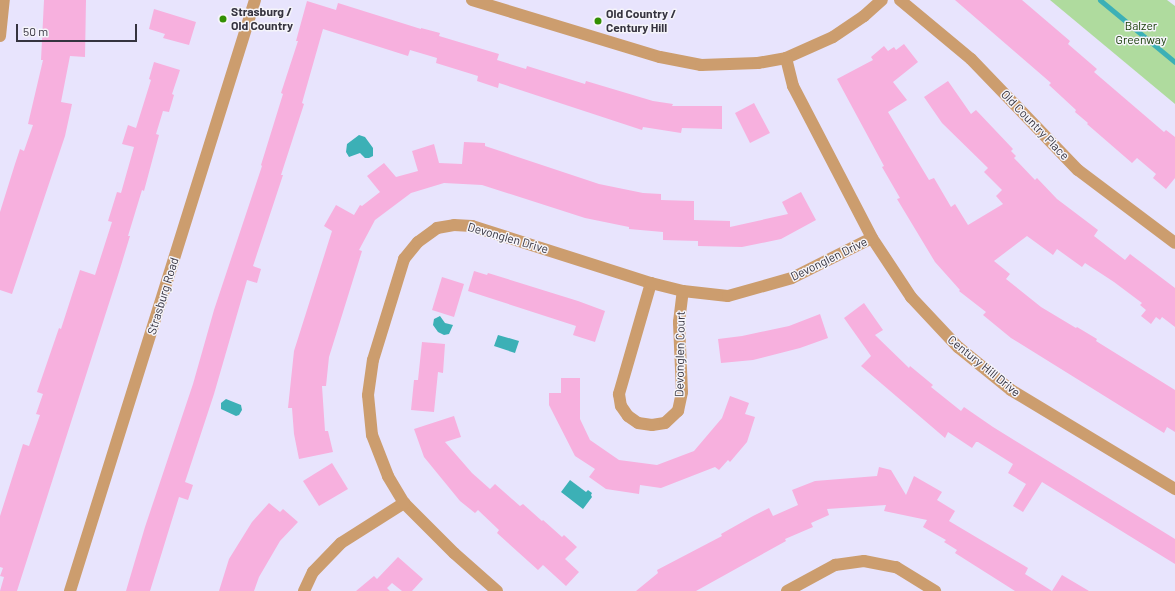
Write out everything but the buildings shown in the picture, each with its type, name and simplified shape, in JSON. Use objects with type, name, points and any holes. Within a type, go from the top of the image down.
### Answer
[{"type":"street","points":[[0,36],[4,0]]},
{"type":"street","name":"Strasburg Road","points":[[70,591],[255,0]]},
{"type":"street","points":[[472,0],[660,58],[701,65],[758,63],[786,58],[833,37],[864,16],[882,0]]},
{"type":"street","name":"Old Country Place","points":[[900,0],[971,59],[1078,170],[1175,243]]},
{"type":"street","name":"Century Hill Drive","points":[[786,58],[794,86],[872,238],[911,297],[958,347],[1011,390],[1175,489]]},
{"type":"street","name":"Devonglen Drive","points":[[498,591],[454,553],[404,503],[388,476],[372,435],[368,396],[373,360],[404,259],[418,242],[437,228],[454,225],[472,226],[683,291],[728,296],[792,278],[872,238]]},
{"type":"street","name":"Devonglen Court","points":[[652,282],[619,394],[621,406],[628,416],[638,423],[652,425],[665,423],[678,411],[682,392],[679,322],[683,291]]},
{"type":"street","points":[[304,591],[313,572],[341,543],[404,503]]},
{"type":"street","points":[[787,591],[835,565],[864,561],[896,567],[935,591]]},
{"type":"green space","name":"Balzer Greenway","points":[[1050,0],[1167,0],[1175,6],[1175,104]]},
{"type":"shaded area","points":[[359,135],[365,137],[373,148],[373,156],[365,158],[360,153],[349,157],[346,152],[347,144]]},
{"type":"shaded area","points":[[440,316],[445,323],[453,325],[449,334],[444,335],[438,332],[433,325],[434,319]]},
{"type":"shaded area","points":[[498,335],[519,341],[515,353],[494,346]]},
{"type":"shaded area","points":[[226,399],[241,405],[242,410],[239,415],[236,416],[221,409],[221,403]]},
{"type":"shaded area","points":[[570,480],[586,492],[588,490],[592,493],[592,497],[583,509],[561,492]]},
{"type":"waterway","points":[[1100,0],[1175,62]]},
{"type":"place","name":"Strasburg / Old Country","points":[[223,19]]},
{"type":"place","name":"Old Country / Century Hill","points":[[598,21]]}]
